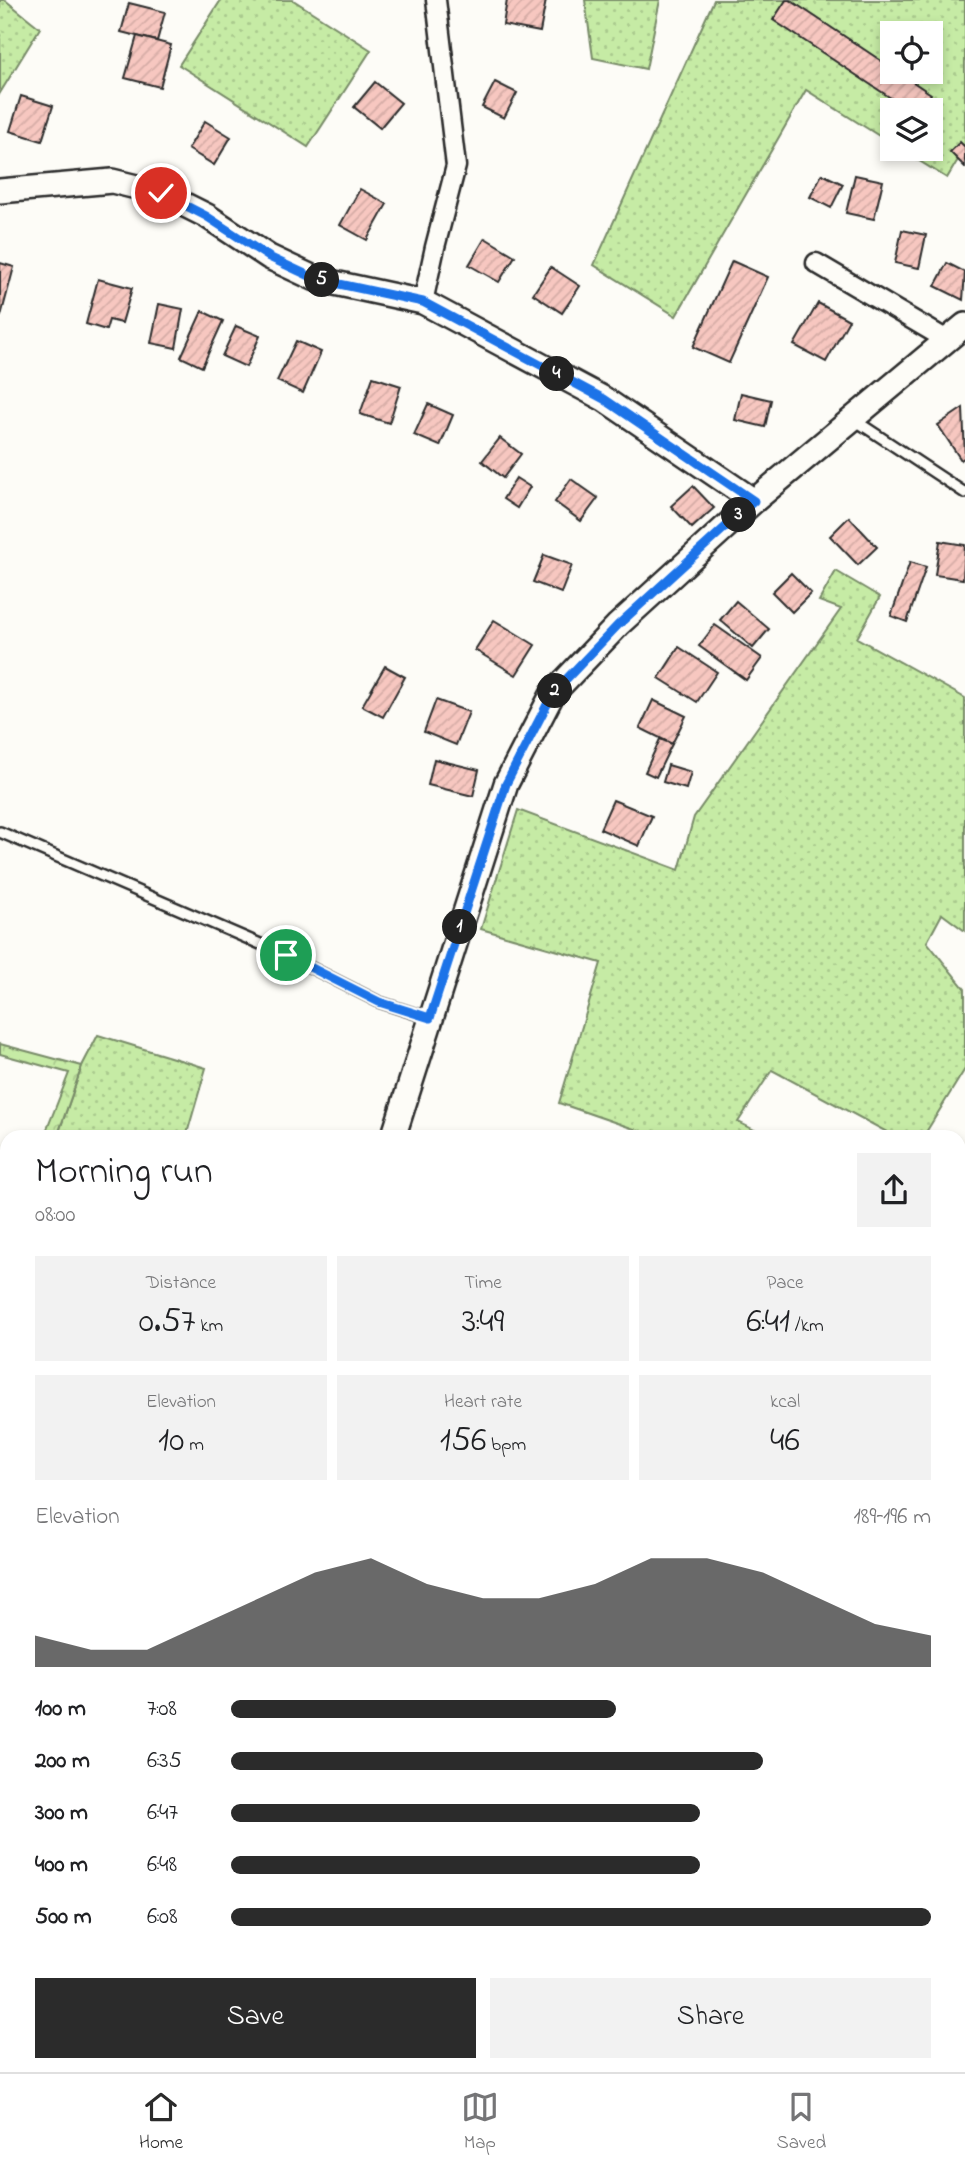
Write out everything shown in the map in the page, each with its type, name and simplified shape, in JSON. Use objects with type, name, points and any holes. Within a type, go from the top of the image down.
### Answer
[{"type":"street","points":[[423,302],[456,166],[436,0]]},
{"type":"street","points":[[0,191],[112,181],[161,193],[206,216],[269,257],[316,279],[423,302],[604,399],[754,501]]},
{"type":"street","points":[[395,1130],[506,784],[553,693],[618,625],[754,501],[960,329],[816,263]]},
{"type":"lane","points":[[852,419],[965,493]]},
{"type":"lane","points":[[0,832],[286,955],[379,1002],[430,1018]]},
{"type":"green space","points":[[0,0],[5,0],[40,28],[0,93]]},
{"type":"green space","points":[[221,0],[293,0],[371,50],[308,147],[179,65]]},
{"type":"green space","points":[[585,0],[660,0],[646,69],[593,58]]},
{"type":"green space","points":[[714,0],[965,0],[965,148],[947,178],[919,161],[943,161],[943,98],[880,98],[880,136],[806,90],[676,316],[594,265]]},
{"type":"green space","points":[[836,571],[880,597],[857,638],[965,698],[965,931],[942,914],[927,942],[965,989],[965,1069],[927,1130],[883,1130],[772,1070],[738,1122],[754,1130],[637,1130],[559,1103],[601,963],[481,929],[518,810],[679,870],[694,817],[841,609],[819,601]]},
{"type":"green space","points":[[98,1035],[206,1068],[188,1130],[60,1130],[82,1066]]},
{"type":"green space","points":[[0,1044],[82,1066],[59,1130],[47,1130],[69,1073],[0,1054]]},
{"type":"building","points":[[507,0],[546,0],[540,32],[503,25]]},
{"type":"building","points":[[786,0],[790,0],[880,60],[880,84],[916,84],[931,94],[928,98],[891,98],[773,20]]},
{"type":"building","points":[[129,3],[165,12],[157,41],[121,32]]},
{"type":"building","points":[[137,36],[171,45],[160,87],[125,78]]},
{"type":"building","points":[[375,82],[401,103],[380,128],[354,107]]},
{"type":"building","points":[[495,82],[517,93],[504,118],[482,107]]},
{"type":"building","points":[[21,96],[53,106],[42,141],[10,131]]},
{"type":"building","points":[[205,121],[231,137],[214,165],[188,149]]},
{"type":"building","points":[[960,142],[965,147],[965,167],[950,152]]},
{"type":"building","points":[[822,174],[843,184],[831,208],[810,197]]},
{"type":"building","points":[[855,175],[883,181],[874,219],[846,213]]},
{"type":"building","points":[[360,189],[387,204],[367,240],[340,225]]},
{"type":"building","points":[[902,230],[926,235],[919,268],[895,263]]},
{"type":"building","points":[[485,238],[515,256],[499,282],[469,265]]},
{"type":"building","points":[[732,261],[768,277],[729,363],[693,347]]},
{"type":"building","points":[[0,263],[14,267],[1,316],[0,316]]},
{"type":"building","points":[[947,263],[965,272],[963,300],[935,286]]},
{"type":"building","points":[[551,267],[580,286],[562,313],[533,294]]},
{"type":"building","points":[[98,279],[132,288],[122,323],[109,320],[106,330],[86,324]]},
{"type":"building","points":[[818,303],[849,320],[826,362],[794,345]]},
{"type":"building","points":[[159,304],[183,309],[176,348],[151,343]]},
{"type":"building","points":[[202,311],[223,321],[202,367],[181,357]]},
{"type":"building","points":[[236,326],[260,336],[246,367],[222,356]]},
{"type":"building","points":[[296,341],[321,352],[303,393],[277,381]]},
{"type":"building","points":[[373,377],[401,386],[389,423],[360,414]]},
{"type":"building","points":[[741,393],[771,400],[765,427],[735,420]]},
{"type":"building","points":[[428,404],[453,415],[440,446],[414,435]]},
{"type":"building","points":[[963,408],[965,457],[961,460],[938,425]]},
{"type":"building","points":[[500,438],[521,454],[503,478],[482,461]]},
{"type":"building","points":[[516,478],[530,487],[517,508],[503,499]]},
{"type":"building","points":[[571,479],[598,498],[581,521],[555,502]]},
{"type":"building","points":[[693,486],[714,508],[692,528],[671,506]]},
{"type":"building","points":[[849,517],[877,547],[858,565],[830,536]]},
{"type":"building","points":[[940,541],[965,545],[963,579],[935,575]]},
{"type":"building","points":[[544,555],[572,565],[561,593],[533,582]]},
{"type":"building","points":[[910,562],[926,567],[907,622],[891,616]]},
{"type":"building","points":[[791,573],[811,593],[792,612],[772,592]]},
{"type":"building","points":[[736,601],[769,629],[753,648],[720,620]]},
{"type":"building","points":[[494,620],[535,645],[516,675],[475,650]]},
{"type":"building","points":[[715,625],[762,658],[746,680],[699,646]]},
{"type":"building","points":[[679,647],[717,672],[697,702],[659,678]]},
{"type":"building","points":[[385,666],[405,677],[383,717],[362,706]]},
{"type":"building","points":[[436,700],[469,712],[456,745],[424,732]]},
{"type":"building","points":[[653,700],[686,716],[672,744],[640,728]]},
{"type":"building","points":[[660,739],[672,744],[656,777],[645,772]]},
{"type":"building","points":[[434,759],[479,770],[473,796],[428,785]]},
{"type":"building","points":[[668,765],[691,772],[686,789],[663,782]]},
{"type":"building","points":[[613,800],[652,816],[639,846],[600,829]]},
{"type":"route","points":[[161,193],[206,216],[269,257],[316,279],[423,302],[604,399],[754,501],[618,625],[553,693],[506,784],[430,1018],[379,1002],[286,955]]}]
